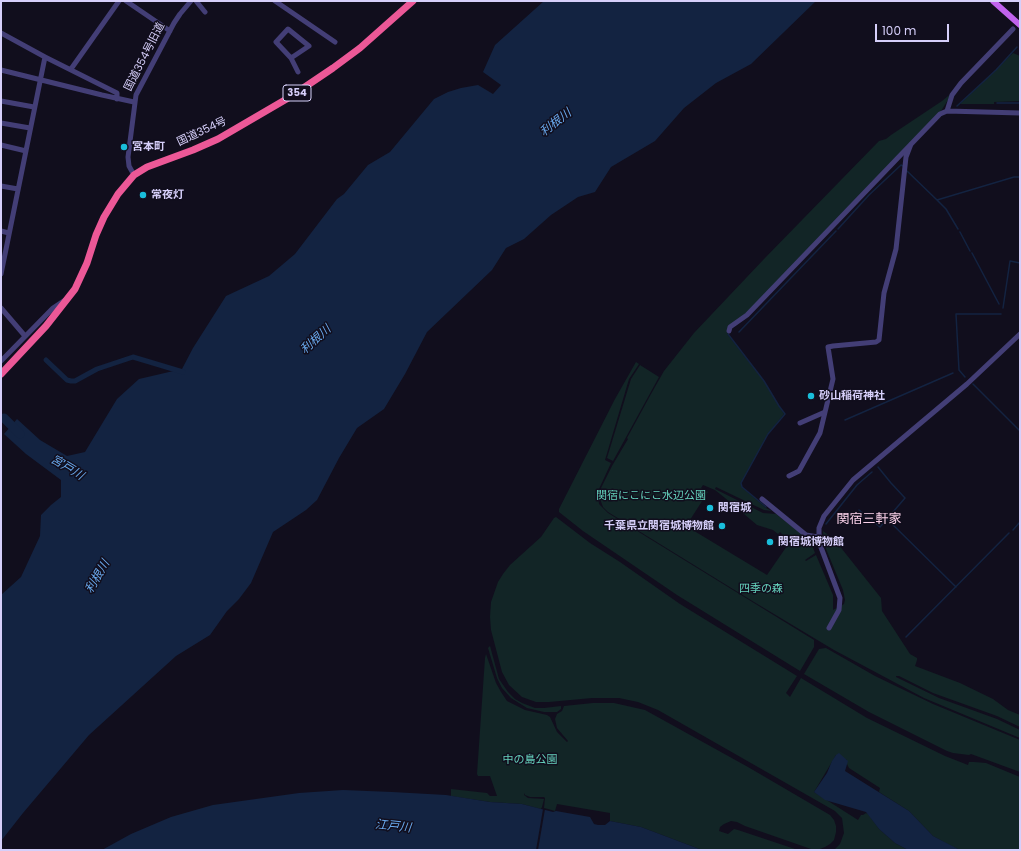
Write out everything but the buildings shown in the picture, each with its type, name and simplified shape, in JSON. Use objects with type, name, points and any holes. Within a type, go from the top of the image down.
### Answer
[{"type":"highway","name":"国道354号","points":[[1,374],[69,298],[82,277],[104,217],[118,194],[134,175],[147,167],[218,139],[290,97],[360,48],[413,1]]},
{"type":"main road","points":[[993,1],[1020,26]]},
{"type":"street","points":[[71,69],[119,1]]},
{"type":"street","points":[[126,1],[170,31]]},
{"type":"street","name":"国道354号旧道","points":[[134,175],[128,160],[134,102],[138,89],[180,14],[191,1]]},
{"type":"street","points":[[196,1],[205,12]]},
{"type":"street","points":[[274,1],[335,42]]},
{"type":"street","points":[[291,58],[309,46],[288,29],[276,42],[291,58],[298,72]]},
{"type":"street","points":[[947,111],[952,95],[961,83],[1013,29]]},
{"type":"street","points":[[1,33],[117,93],[117,99]]},
{"type":"street","points":[[1,274],[45,57]]},
{"type":"street","points":[[1,70],[134,102]]},
{"type":"street","points":[[1,101],[34,107]]},
{"type":"street","points":[[729,331],[730,327],[747,315],[940,114],[947,111],[1020,113]]},
{"type":"street","points":[[1,123],[30,128]]},
{"type":"street","points":[[789,476],[799,471],[812,450],[820,433],[833,372],[828,347],[876,342],[879,340],[884,293],[896,249],[906,157],[911,144]]},
{"type":"street","points":[[1,145],[26,150]]},
{"type":"street","points":[[1,186],[18,190]]},
{"type":"street","points":[[1,231],[9,233]]},
{"type":"street","points":[[1,361],[53,308],[62,300],[69,298]]},
{"type":"street","points":[[1,308],[25,336]]},
{"type":"street","points":[[829,628],[839,610],[840,598],[818,537],[818,528],[824,516],[853,480],[967,384],[1020,334]]},
{"type":"street","points":[[800,423],[825,412]]},
{"type":"street","points":[[762,499],[806,535],[818,537]]},
{"type":"green space","points":[[1013,53],[1020,56],[1020,101],[994,102],[994,104],[960,104]]},
{"type":"green space","points":[[953,92],[941,111],[747,313],[727,331],[728,335],[764,381],[784,414],[768,434],[741,483],[742,487],[766,508],[772,511],[764,510],[716,487],[715,489],[763,513],[776,514],[810,540],[815,553],[805,560],[806,561],[816,555],[833,595],[833,610],[844,604],[845,600],[843,590],[824,544],[823,531],[831,537],[881,598],[882,611],[910,654],[917,658],[915,666],[960,683],[993,699],[1008,710],[1020,715],[1020,727],[997,716],[933,693],[899,676],[896,677],[939,698],[997,719],[1020,730],[1020,738],[924,698],[834,650],[608,512],[603,507],[599,496],[601,488],[612,466],[664,371],[694,333],[879,141],[886,139]],"holes":[[[703,485],[715,490],[757,525],[773,530],[778,534],[780,532],[789,543],[767,575],[686,526],[708,492],[701,488]]]},
{"type":"green space","points":[[636,362],[639,364],[629,379],[605,460],[611,463],[599,489],[599,504],[608,513],[814,640],[814,647],[800,671],[677,595],[583,531],[559,512],[559,509],[615,399]]},
{"type":"green space","points":[[640,365],[659,377],[613,461],[607,458],[631,379]]},
{"type":"green space","points":[[556,517],[590,543],[680,604],[797,676],[786,693],[790,697],[801,678],[867,718],[945,756],[968,765],[969,762],[986,763],[1020,777],[1020,850],[960,850],[953,847],[933,836],[909,811],[879,792],[880,788],[849,768],[847,760],[836,755],[814,792],[858,820],[861,815],[866,813],[868,814],[879,829],[895,843],[908,850],[834,850],[840,844],[844,833],[842,818],[835,811],[658,710],[638,702],[619,698],[592,698],[536,702],[522,697],[509,685],[502,672],[491,630],[491,602],[498,582],[503,574],[510,565],[541,537]]},
{"type":"green space","points":[[490,646],[499,679],[515,699],[535,708],[561,706],[561,709],[557,712],[544,712],[527,708],[511,698],[502,688],[497,678],[488,648]]},
{"type":"green space","points":[[826,648],[875,676],[933,704],[1020,740],[1020,772],[971,754],[953,753],[947,751],[869,712],[804,674],[819,649]]},
{"type":"green space","name":"中の島公園","points":[[486,654],[496,683],[507,701],[525,710],[550,717],[557,732],[567,742],[568,741],[557,728],[555,719],[557,714],[562,711],[564,706],[593,703],[614,703],[645,710],[748,767],[830,815],[836,826],[834,840],[830,844],[820,849],[811,849],[731,821],[720,827],[719,831],[728,834],[734,829],[798,850],[702,850],[641,827],[610,821],[610,813],[557,804],[555,811],[544,808],[545,798],[544,797],[530,797],[525,795],[525,793],[524,795],[528,798],[544,799],[541,809],[522,804],[490,802],[451,796],[451,789],[487,793],[490,796],[497,796],[490,776],[478,776],[477,774]]},
{"type":"water","name":"利根川","points":[[544,1],[816,1],[751,64],[716,83],[684,108],[655,141],[611,167],[595,192],[578,197],[551,215],[524,239],[506,248],[492,270],[427,332],[405,374],[384,409],[357,428],[317,500],[306,510],[273,532],[251,583],[239,599],[227,611],[210,635],[176,656],[89,735],[1,841],[1,595],[21,577],[40,536],[41,515],[61,497],[61,480],[26,454],[4,434],[17,419],[40,440],[67,456],[85,452],[117,399],[139,379],[182,369],[193,348],[226,296],[269,276],[295,254],[337,199],[344,194],[368,165],[390,152],[434,99],[448,92],[478,85],[493,94],[501,85],[483,72],[495,45]]},
{"type":"water","points":[[839,753],[848,761],[845,771],[909,811],[933,836],[960,850],[908,850],[895,843],[879,829],[866,812],[825,800],[814,792],[827,773],[832,761]]},
{"type":"water","name":"江戸川","points":[[343,790],[446,795],[490,802],[522,804],[553,812],[556,811],[590,817],[594,824],[598,825],[605,825],[610,821],[641,827],[702,850],[102,850],[131,834],[171,817],[213,805],[299,793]]},
{"type":"pier","points":[[543,809],[545,809],[538,850],[536,850]]},
{"type":"waterway","points":[[957,106],[996,70],[1017,47]]},
{"type":"waterway","points":[[997,103],[1020,103]]},
{"type":"waterway","points":[[838,229],[869,195],[901,165],[903,166]]},
{"type":"waterway","points":[[907,171],[937,200],[1014,177],[1020,177]]},
{"type":"waterway","points":[[937,200],[946,209],[958,229]]},
{"type":"waterway","points":[[739,332],[836,231]]},
{"type":"waterway","points":[[960,232],[970,251]]},
{"type":"waterway","points":[[972,253],[999,304]]},
{"type":"waterway","points":[[1003,308],[1010,261],[1020,263]]},
{"type":"waterway","points":[[965,377],[959,370],[956,314],[1001,314]]},
{"type":"waterway","points":[[728,334],[764,381],[785,414],[768,434],[741,483],[742,487],[766,507]]},
{"type":"waterway","points":[[46,360],[67,380],[71,381],[75,381],[97,369],[133,357],[183,372]]},
{"type":"waterway","points":[[845,420],[953,373]]},
{"type":"waterway","points":[[973,384],[1020,431]]},
{"type":"waterway","name":"宮戸川","points":[[4,418],[20,434]]},
{"type":"waterway","points":[[878,467],[905,498],[887,519],[956,587]]},
{"type":"waterway","points":[[826,524],[857,485],[872,472]]},
{"type":"waterway","points":[[859,510],[880,527],[887,519]]},
{"type":"waterway","points":[[1013,530],[1020,522]]},
{"type":"waterway","points":[[906,637],[1009,533]]},
{"type":"place","name":"宮本町","points":[[124,147]]},
{"type":"place","name":"常夜灯","points":[[143,195]]},
{"type":"place","name":"砂山稲荷神社","points":[[811,396]]},
{"type":"place","name":"関宿城","points":[[710,508]]},
{"type":"place","name":"千葉県立関宿城博物館","points":[[722,526]]},
{"type":"place","name":"関宿城博物館","points":[[770,542]]},
{"type":"district","name":"関宿三軒家","points":[[869,520]]},
{"type":"park label","name":"関宿にこにこ水辺公園","points":[[651,496]]},
{"type":"park label","name":"四季の森","points":[[761,589]]}]
